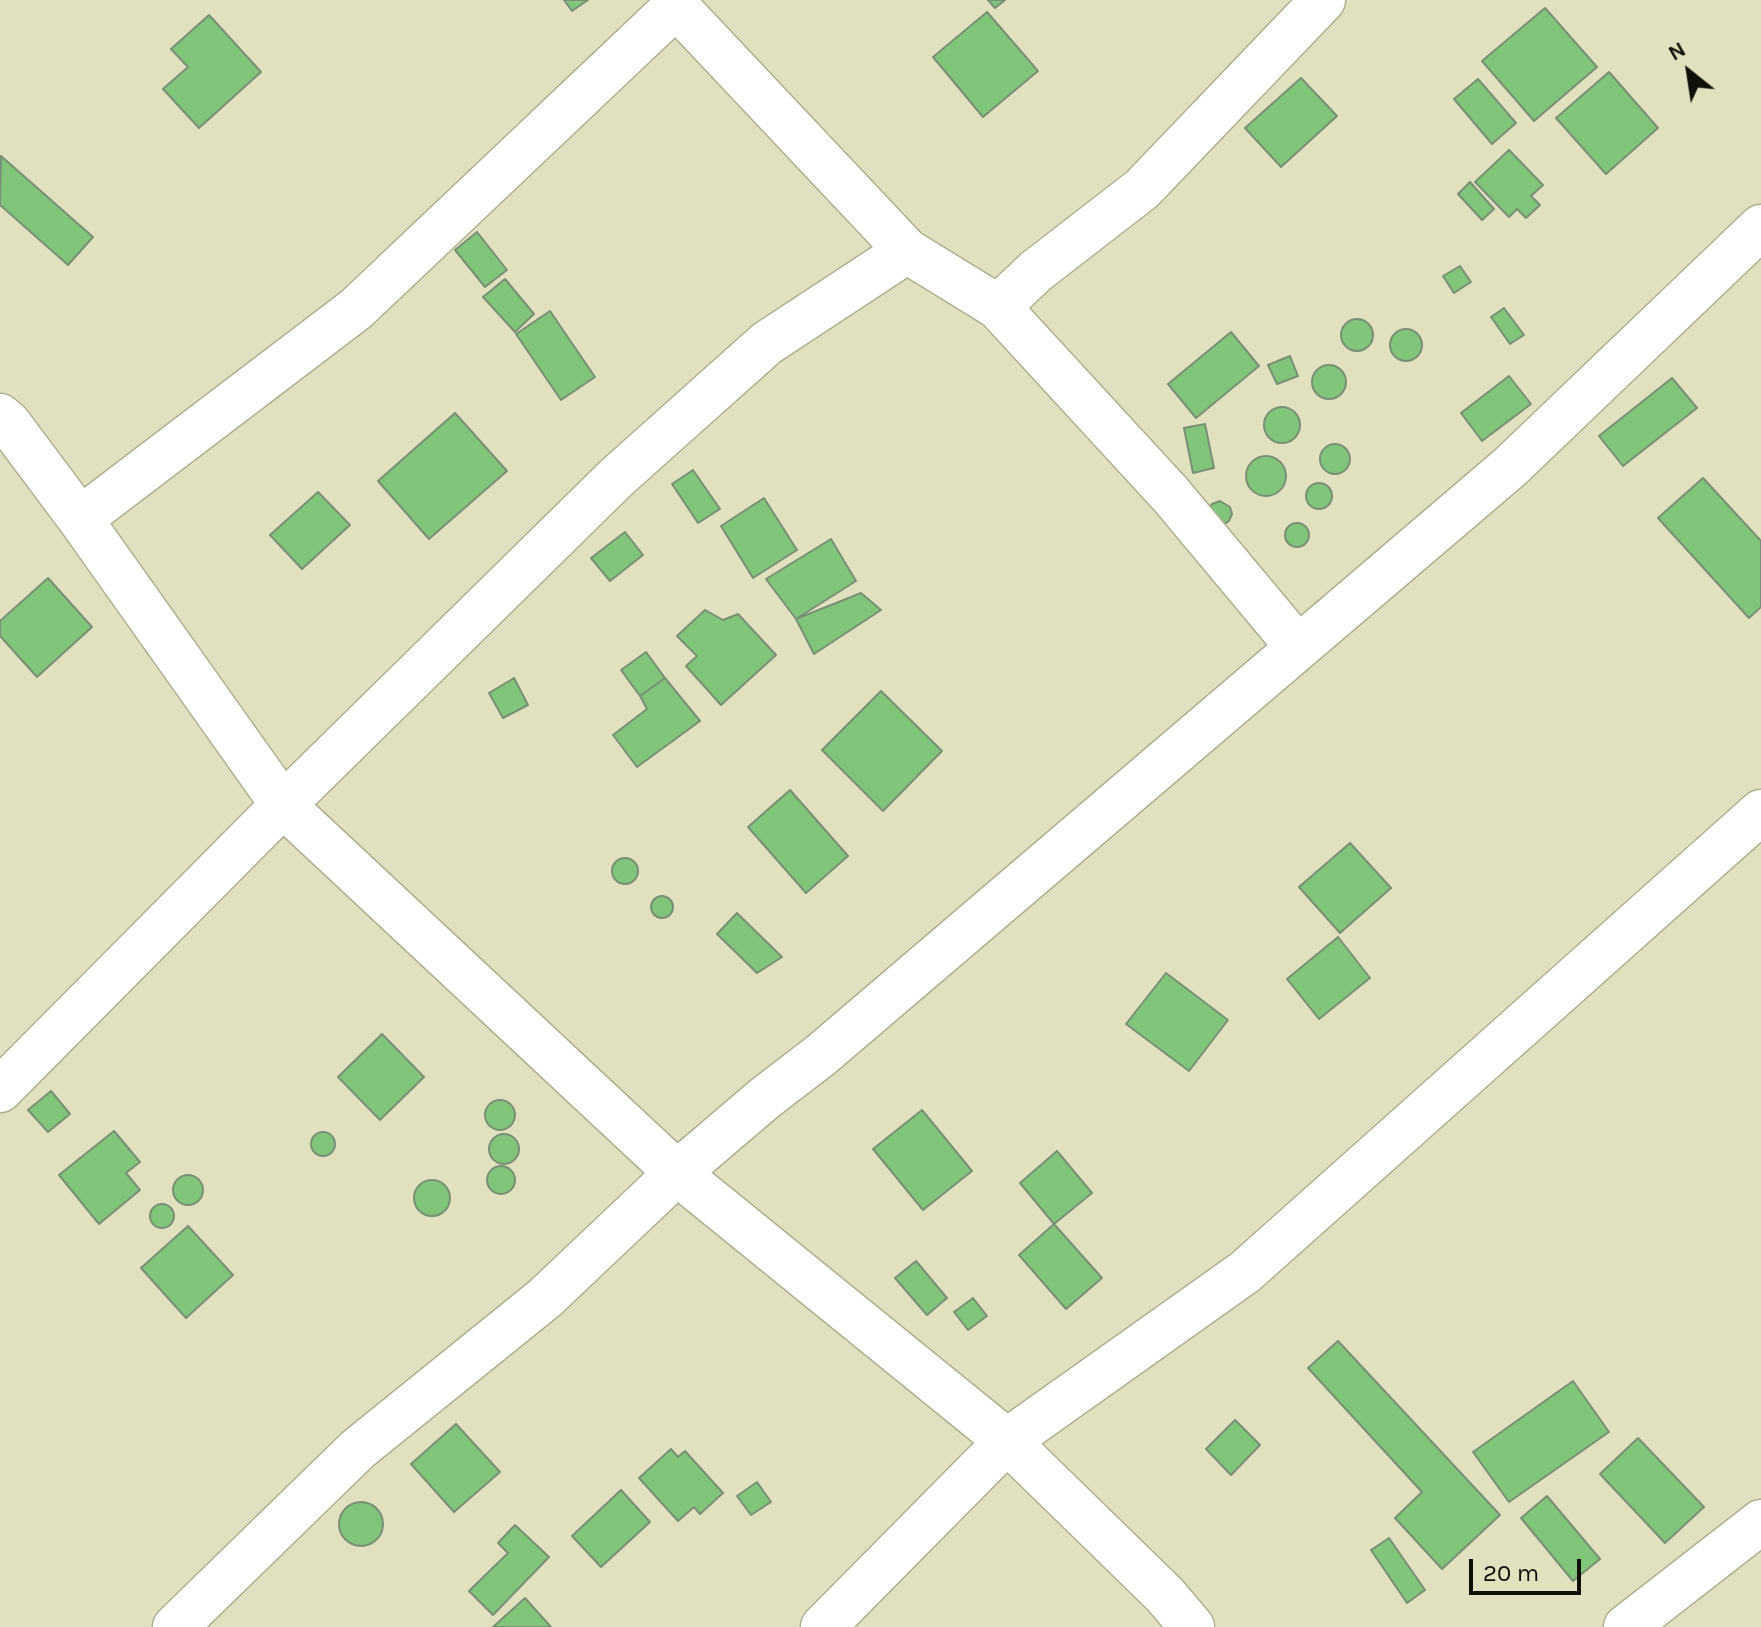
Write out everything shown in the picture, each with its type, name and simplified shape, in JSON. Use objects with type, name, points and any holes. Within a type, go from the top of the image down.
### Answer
[{"type":"street","points":[[998,307],[1036,271],[1142,189],[1323,0]]},
{"type":"street","points":[[80,519],[356,309],[677,3],[907,251],[998,307],[1171,495],[1297,646]]},
{"type":"street","points":[[175,1627],[358,1449],[545,1298],[677,1173],[821,1055],[1510,467],[1761,227]]},
{"type":"street","points":[[0,1090],[283,805],[617,477],[767,343],[907,251]]},
{"type":"street","points":[[3,423],[80,519],[283,805],[677,1173],[1007,1441],[1165,1595],[1192,1627]]},
{"type":"street","points":[[823,1627],[1007,1441],[1245,1272],[1761,812]]},
{"type":"street","points":[[1626,1627],[1761,1522]]},
{"type":"building","points":[[564,0],[588,0],[572,11]]},
{"type":"building","points":[[988,0],[1005,0],[995,8]]},
{"type":"building","points":[[1545,8],[1597,67],[1534,121],[1482,61]]},
{"type":"building","points":[[987,12],[1038,71],[983,117],[933,57]]},
{"type":"building","points":[[209,15],[261,72],[199,128],[163,89],[188,67],[171,49]]},
{"type":"building","points":[[1609,72],[1658,128],[1606,174],[1556,118]]},
{"type":"building","points":[[1301,78],[1337,116],[1281,167],[1245,128]]},
{"type":"building","points":[[1478,79],[1516,123],[1492,144],[1454,99]]},
{"type":"building","points":[[1509,150],[1543,185],[1531,196],[1540,205],[1526,218],[1517,209],[1509,217],[1475,182]]},
{"type":"building","points":[[1,156],[93,237],[68,265],[0,205]]},
{"type":"building","points":[[1470,182],[1494,209],[1482,220],[1458,194]]},
{"type":"building","points":[[477,232],[507,270],[485,287],[455,250]]},
{"type":"building","points":[[1460,266],[1471,282],[1454,293],[1443,276]]},
{"type":"building","points":[[505,279],[534,314],[515,332],[483,297]]},
{"type":"building","points":[[1504,308],[1524,335],[1510,344],[1491,317]]},
{"type":"building","points":[[550,311],[595,377],[561,400],[516,334]]},
{"type":"building","points":[[1357,319],[1368,324],[1373,335],[1368,346],[1357,351],[1346,346],[1341,335],[1346,324]]},
{"type":"building","points":[[1406,329],[1417,334],[1422,345],[1417,356],[1406,361],[1395,356],[1390,345],[1395,334]]},
{"type":"building","points":[[1231,332],[1259,366],[1196,418],[1168,384]]},
{"type":"building","points":[[1290,356],[1298,376],[1277,384],[1268,365]]},
{"type":"building","points":[[1329,365],[1341,370],[1346,382],[1341,394],[1329,399],[1317,394],[1312,382],[1317,370]]},
{"type":"building","points":[[1509,376],[1531,404],[1482,441],[1461,413]]},
{"type":"building","points":[[1672,378],[1697,408],[1623,466],[1599,436]]},
{"type":"building","points":[[1282,407],[1295,412],[1300,425],[1295,438],[1282,443],[1269,438],[1264,425],[1269,412]]},
{"type":"building","points":[[455,413],[507,471],[429,539],[378,481]]},
{"type":"building","points":[[1205,424],[1214,468],[1193,473],[1184,428]]},
{"type":"building","points":[[1335,444],[1346,448],[1350,459],[1346,470],[1335,474],[1324,470],[1320,459],[1324,448]]},
{"type":"building","points":[[1266,456],[1280,462],[1286,476],[1280,490],[1266,496],[1252,490],[1246,476],[1252,462]]},
{"type":"building","points":[[693,470],[720,509],[698,523],[672,484]]},
{"type":"building","points":[[1703,478],[1761,541],[1761,607],[1749,618],[1658,518]]},
{"type":"building","points":[[1319,483],[1328,487],[1332,496],[1328,505],[1319,509],[1310,505],[1306,496],[1310,487]]},
{"type":"building","points":[[318,492],[350,525],[302,569],[270,535]]},
{"type":"building","points":[[764,498],[797,550],[753,578],[721,526]]},
{"type":"building","points":[[1220,501],[1230,507],[1232,514],[1223,525],[1208,511],[1212,504]]},
{"type":"building","points":[[1297,523],[1306,526],[1309,535],[1306,544],[1297,547],[1288,544],[1285,535],[1288,526]]},
{"type":"building","points":[[625,532],[643,555],[610,581],[591,558]]},
{"type":"building","points":[[831,539],[856,581],[796,619],[766,579]]},
{"type":"building","points":[[48,578],[92,627],[37,677],[0,636],[0,621]]},
{"type":"building","points":[[861,593],[881,610],[814,654],[796,619]]},
{"type":"building","points":[[705,610],[723,620],[738,614],[776,655],[721,705],[686,666],[697,656],[677,636]]},
{"type":"building","points":[[646,652],[665,678],[640,696],[621,670]]},
{"type":"building","points":[[514,678],[528,705],[503,718],[489,693]]},
{"type":"building","points":[[665,678],[700,721],[637,767],[613,735],[647,709],[640,696]]},
{"type":"building","points":[[881,691],[942,751],[883,811],[822,750]]},
{"type":"building","points":[[790,790],[848,856],[806,893],[748,827]]},
{"type":"building","points":[[1350,843],[1391,888],[1340,933],[1299,887]]},
{"type":"building","points":[[625,858],[634,862],[638,871],[634,880],[625,884],[616,880],[612,871],[616,862]]},
{"type":"building","points":[[662,896],[670,899],[673,907],[670,915],[662,918],[654,915],[651,907],[654,899]]},
{"type":"building","points":[[737,913],[782,957],[757,973],[717,934]]},
{"type":"building","points":[[1338,937],[1370,978],[1319,1019],[1287,979]]},
{"type":"building","points":[[1166,973],[1228,1020],[1189,1071],[1126,1024]]},
{"type":"building","points":[[382,1034],[424,1077],[380,1120],[338,1077]]},
{"type":"building","points":[[51,1091],[70,1114],[48,1132],[28,1110]]},
{"type":"building","points":[[500,1100],[510,1105],[515,1115],[510,1125],[500,1130],[490,1125],[485,1115],[490,1105]]},
{"type":"building","points":[[922,1110],[972,1171],[923,1210],[873,1149]]},
{"type":"building","points":[[114,1131],[140,1162],[126,1173],[140,1190],[99,1224],[59,1175]]},
{"type":"building","points":[[323,1132],[332,1135],[335,1144],[332,1153],[323,1156],[314,1153],[311,1144],[314,1135]]},
{"type":"building","points":[[504,1134],[515,1138],[519,1149],[515,1160],[504,1164],[493,1160],[489,1149],[493,1138]]},
{"type":"building","points":[[1057,1151],[1092,1193],[1054,1224],[1020,1183]]},
{"type":"building","points":[[501,1166],[511,1170],[515,1180],[511,1190],[501,1194],[491,1190],[487,1180],[491,1170]]},
{"type":"building","points":[[188,1175],[194,1176],[202,1184],[202,1196],[194,1204],[188,1205],[182,1204],[174,1196],[173,1190],[174,1184],[182,1176]]},
{"type":"building","points":[[432,1180],[445,1185],[450,1198],[445,1211],[432,1216],[419,1211],[414,1198],[419,1185]]},
{"type":"building","points":[[162,1204],[171,1207],[174,1216],[171,1225],[162,1228],[153,1225],[150,1216],[153,1207]]},
{"type":"building","points":[[1054,1224],[1102,1278],[1066,1309],[1019,1255]]},
{"type":"building","points":[[188,1226],[233,1275],[186,1318],[141,1268]]},
{"type":"building","points":[[916,1261],[947,1298],[927,1315],[895,1278]]},
{"type":"building","points":[[973,1298],[987,1316],[968,1330],[954,1312]]},
{"type":"building","points":[[1338,1341],[1500,1515],[1442,1569],[1395,1518],[1422,1492],[1308,1368]]},
{"type":"building","points":[[1573,1381],[1609,1432],[1509,1502],[1473,1452]]},
{"type":"building","points":[[1235,1420],[1260,1445],[1231,1475],[1206,1449]]},
{"type":"building","points":[[456,1424],[500,1472],[454,1512],[411,1464]]},
{"type":"building","points":[[1638,1438],[1704,1507],[1665,1543],[1600,1474]]},
{"type":"building","points":[[671,1449],[678,1457],[685,1451],[723,1493],[700,1514],[694,1507],[678,1521],[639,1478]]},
{"type":"building","points":[[757,1482],[771,1502],[751,1515],[737,1496]]},
{"type":"building","points":[[621,1490],[650,1522],[601,1567],[572,1536]]},
{"type":"building","points":[[1547,1496],[1600,1559],[1573,1581],[1521,1518]]},
{"type":"building","points":[[361,1502],[377,1508],[383,1524],[377,1540],[361,1546],[345,1540],[339,1524],[345,1508]]},
{"type":"building","points":[[515,1525],[549,1557],[493,1615],[469,1591],[508,1553],[498,1543]]},
{"type":"building","points":[[1389,1538],[1425,1590],[1407,1603],[1371,1550]]},
{"type":"building","points":[[525,1598],[551,1627],[493,1627]]}]
